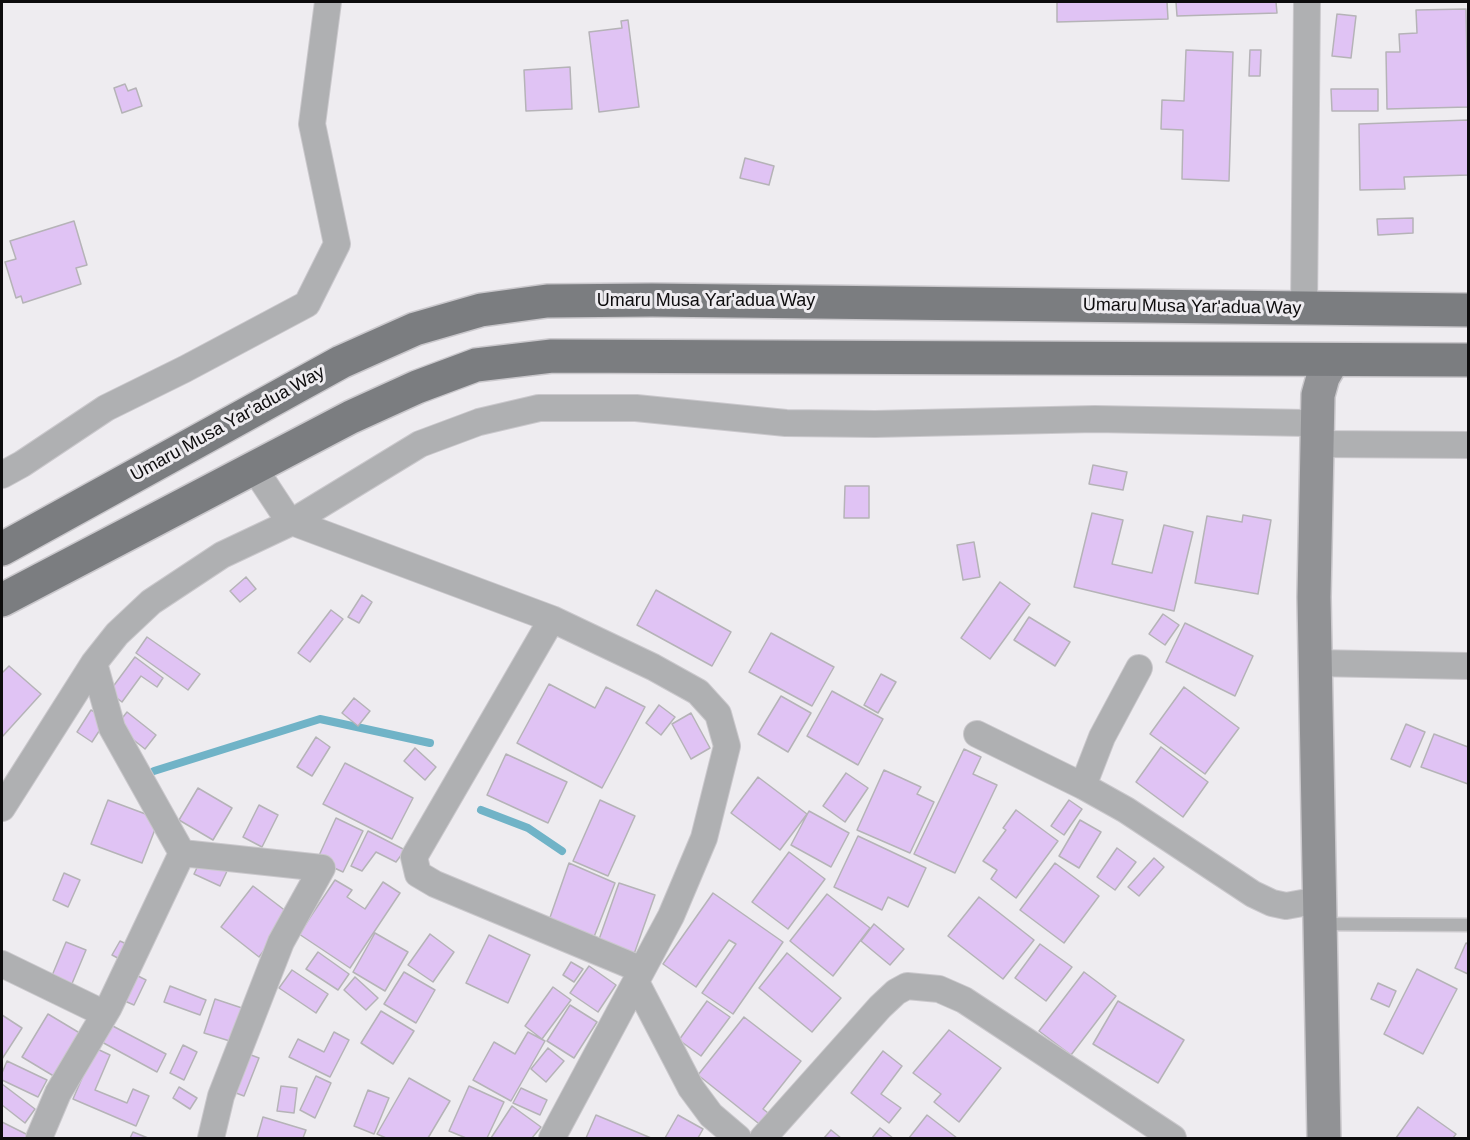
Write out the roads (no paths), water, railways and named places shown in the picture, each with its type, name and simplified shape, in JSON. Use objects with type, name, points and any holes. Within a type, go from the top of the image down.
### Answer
[{"type":"main road","name":"Umaru Musa Yar'adua Way","points":[[2,549],[341,362],[415,329],[481,310],[547,302],[652,300],[1468,310]]},
{"type":"main road","points":[[2,600],[351,417],[417,387],[476,366],[552,356],[1468,360]]},
{"type":"main road","points":[[1291,360],[1302,381],[1312,433],[1315,663],[1314,913],[1306,1138]]},
{"type":"main road","points":[[1324,1138],[1300,635],[1312,433],[1323,376],[1333,360]]},
{"type":"street","points":[[2,475],[106,408],[307,304],[337,244],[312,124],[328,2]]},
{"type":"street","points":[[1304,309],[1307,2]]},
{"type":"street","points":[[2,808],[94,663],[117,634],[151,602],[222,555],[292,522],[420,444],[479,422],[539,408],[636,408],[786,423],[875,424],[1095,418],[1468,445]]},
{"type":"street","points":[[254,468],[292,522],[552,619],[653,667],[698,692],[718,714],[727,746],[704,838],[671,916],[552,1138]]},
{"type":"street","points":[[552,619],[414,857],[418,874],[435,884],[639,976],[691,1088],[711,1115],[738,1138]]},
{"type":"street","points":[[94,663],[112,728],[182,853]]},
{"type":"street","points":[[1315,663],[1468,666]]},
{"type":"street","points":[[1083,786],[1102,736],[1140,668]]},
{"type":"street","points":[[977,734],[1083,786],[1126,810],[1253,894],[1272,903],[1314,913]]},
{"type":"street","points":[[39,1138],[58,1093],[105,1014],[182,853]]},
{"type":"street","points":[[182,853],[322,868],[281,942],[221,1096],[211,1138]]},
{"type":"street","points":[[2,964],[105,1014]]},
{"type":"street","points":[[763,1138],[880,1007],[896,992],[907,986],[939,989],[964,1000],[1173,1138]]},
{"type":"lane","points":[[1314,913],[1468,925]]},
{"type":"waterway","points":[[154,771],[320,719],[430,743]]},
{"type":"waterway","points":[[481,810],[528,828],[562,851]]}]
